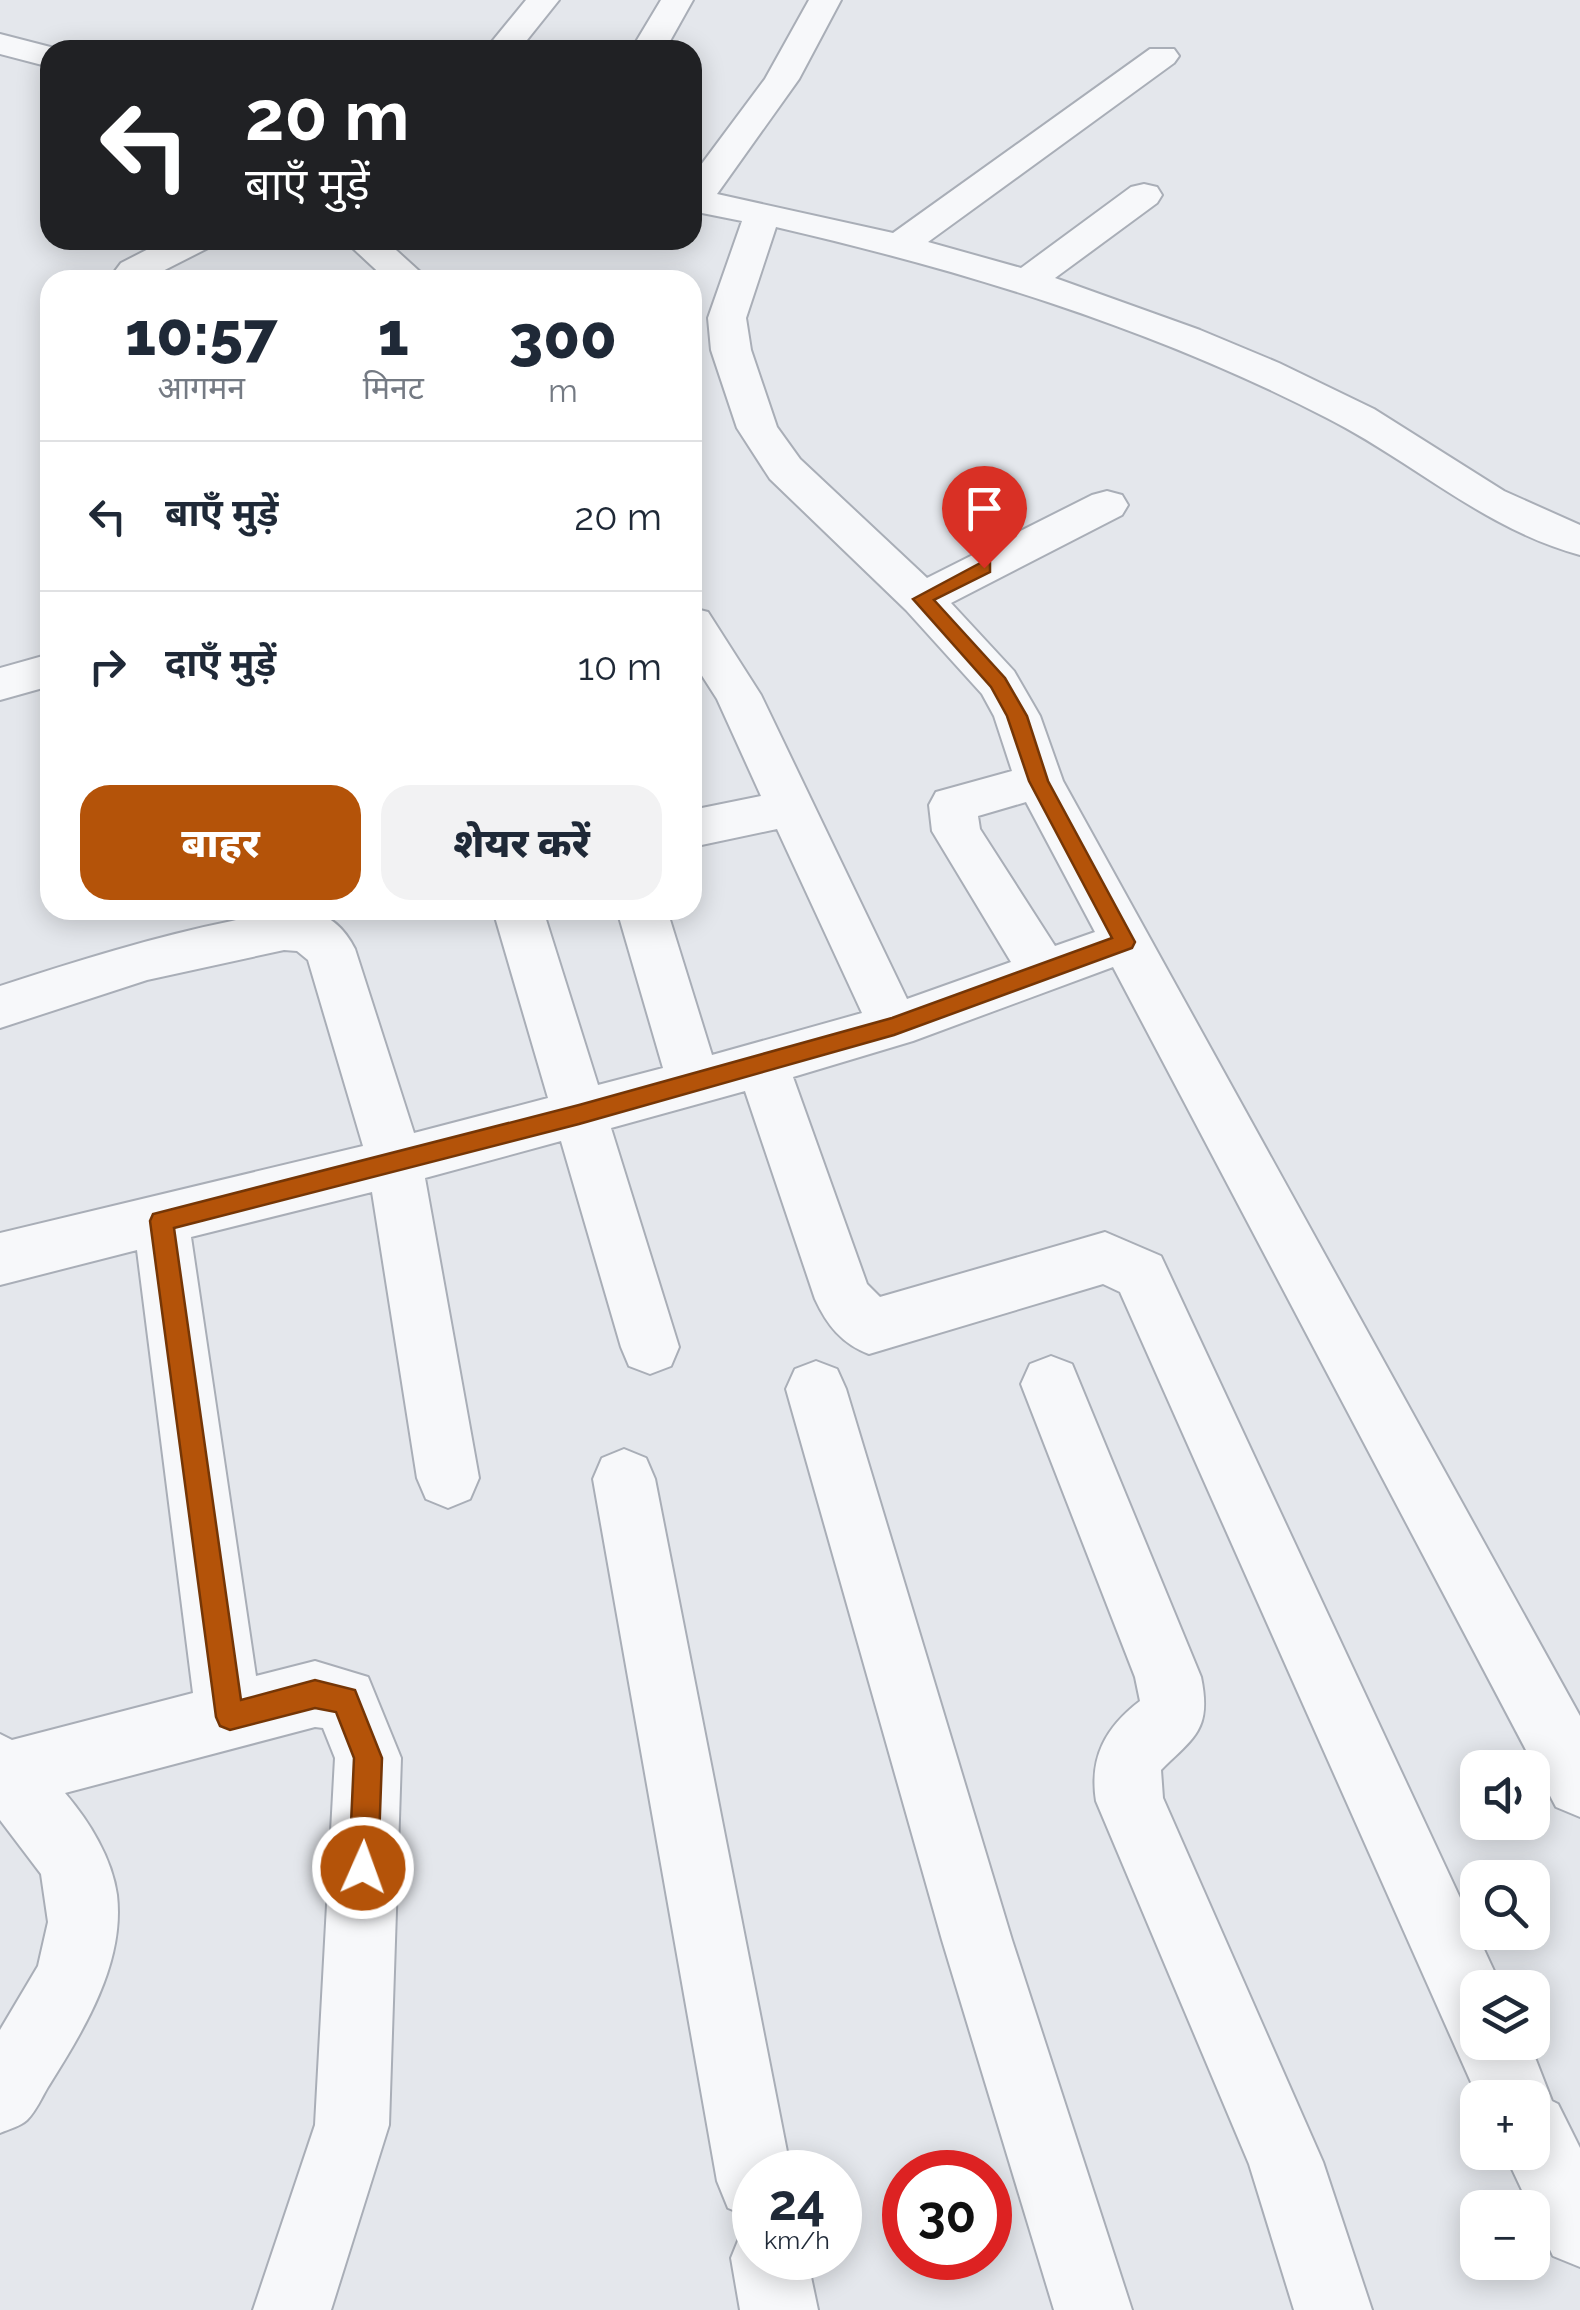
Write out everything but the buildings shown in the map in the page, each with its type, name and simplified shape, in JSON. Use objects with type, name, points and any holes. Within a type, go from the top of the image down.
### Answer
[{"type":"street","points":[[510,40],[542,0]]},
{"type":"street","points":[[654,40],[677,0]]},
{"type":"street","points":[[702,188],[782,82],[804,48],[825,0]]},
{"type":"street","points":[[4,47],[40,55]]},
{"type":"street","points":[[900,245],[1162,56]]},
{"type":"street","points":[[1028,280],[1144,195]]},
{"type":"street","points":[[702,202],[900,245],[1028,280],[1274,376],[1345,410],[1478,494],[1580,542]]},
{"type":"street","points":[[764,213],[734,289],[727,318],[730,350],[757,428],[785,470],[922,599],[998,682],[1017,716],[1038,781],[1576,1765]]},
{"type":"street","points":[[136,270],[175,250]]},
{"type":"street","points":[[374,250],[398,270]]},
{"type":"street","points":[[922,599],[1107,505]]},
{"type":"street","points":[[702,639],[738,695],[894,1026]]},
{"type":"street","points":[[0,684],[40,673]]},
{"type":"street","points":[[1038,781],[953,805],[956,831],[1044,972]]},
{"type":"street","points":[[702,826],[793,807]]},
{"type":"street","points":[[0,1007],[147,959],[318,920]]},
{"type":"street","points":[[521,920],[650,1347]]},
{"type":"street","points":[[645,920],[694,1083]]},
{"type":"street","points":[[284,930],[309,930],[330,949],[394,1162],[448,1478]]},
{"type":"street","points":[[0,1259],[579,1115],[762,1064],[894,1026],[1124,942]]},
{"type":"street","points":[[762,1064],[844,1299],[870,1326],[1105,1258],[1142,1274],[1460,1976]]},
{"type":"street","points":[[161,1221],[230,1717]]},
{"type":"street","points":[[1051,1384],[1152,1636],[1172,1701],[1168,1722],[1142,1738],[1130,1754],[1124,1774],[1130,1801],[1286,2162],[1333,2310]]},
{"type":"street","points":[[816,1388],[977,1940],[1093,2310]]},
{"type":"street","points":[[624,1479],[749,2150]]},
{"type":"street","points":[[0,2096],[53,2012],[79,1956],[85,1913],[70,1858],[3,1772],[315,1694],[345,1700],[368,1758],[352,2125],[292,2310]]},
{"type":"street","points":[[1550,2167],[1580,2229]]},
{"type":"street","points":[[773,2280],[779,2310]]},
{"type":"route","points":[[363,1868],[368,1758],[345,1700],[315,1694],[230,1717],[161,1221],[579,1115],[894,1026],[1124,942],[1038,781],[1017,716],[998,682],[922,599],[984,568]]}]
